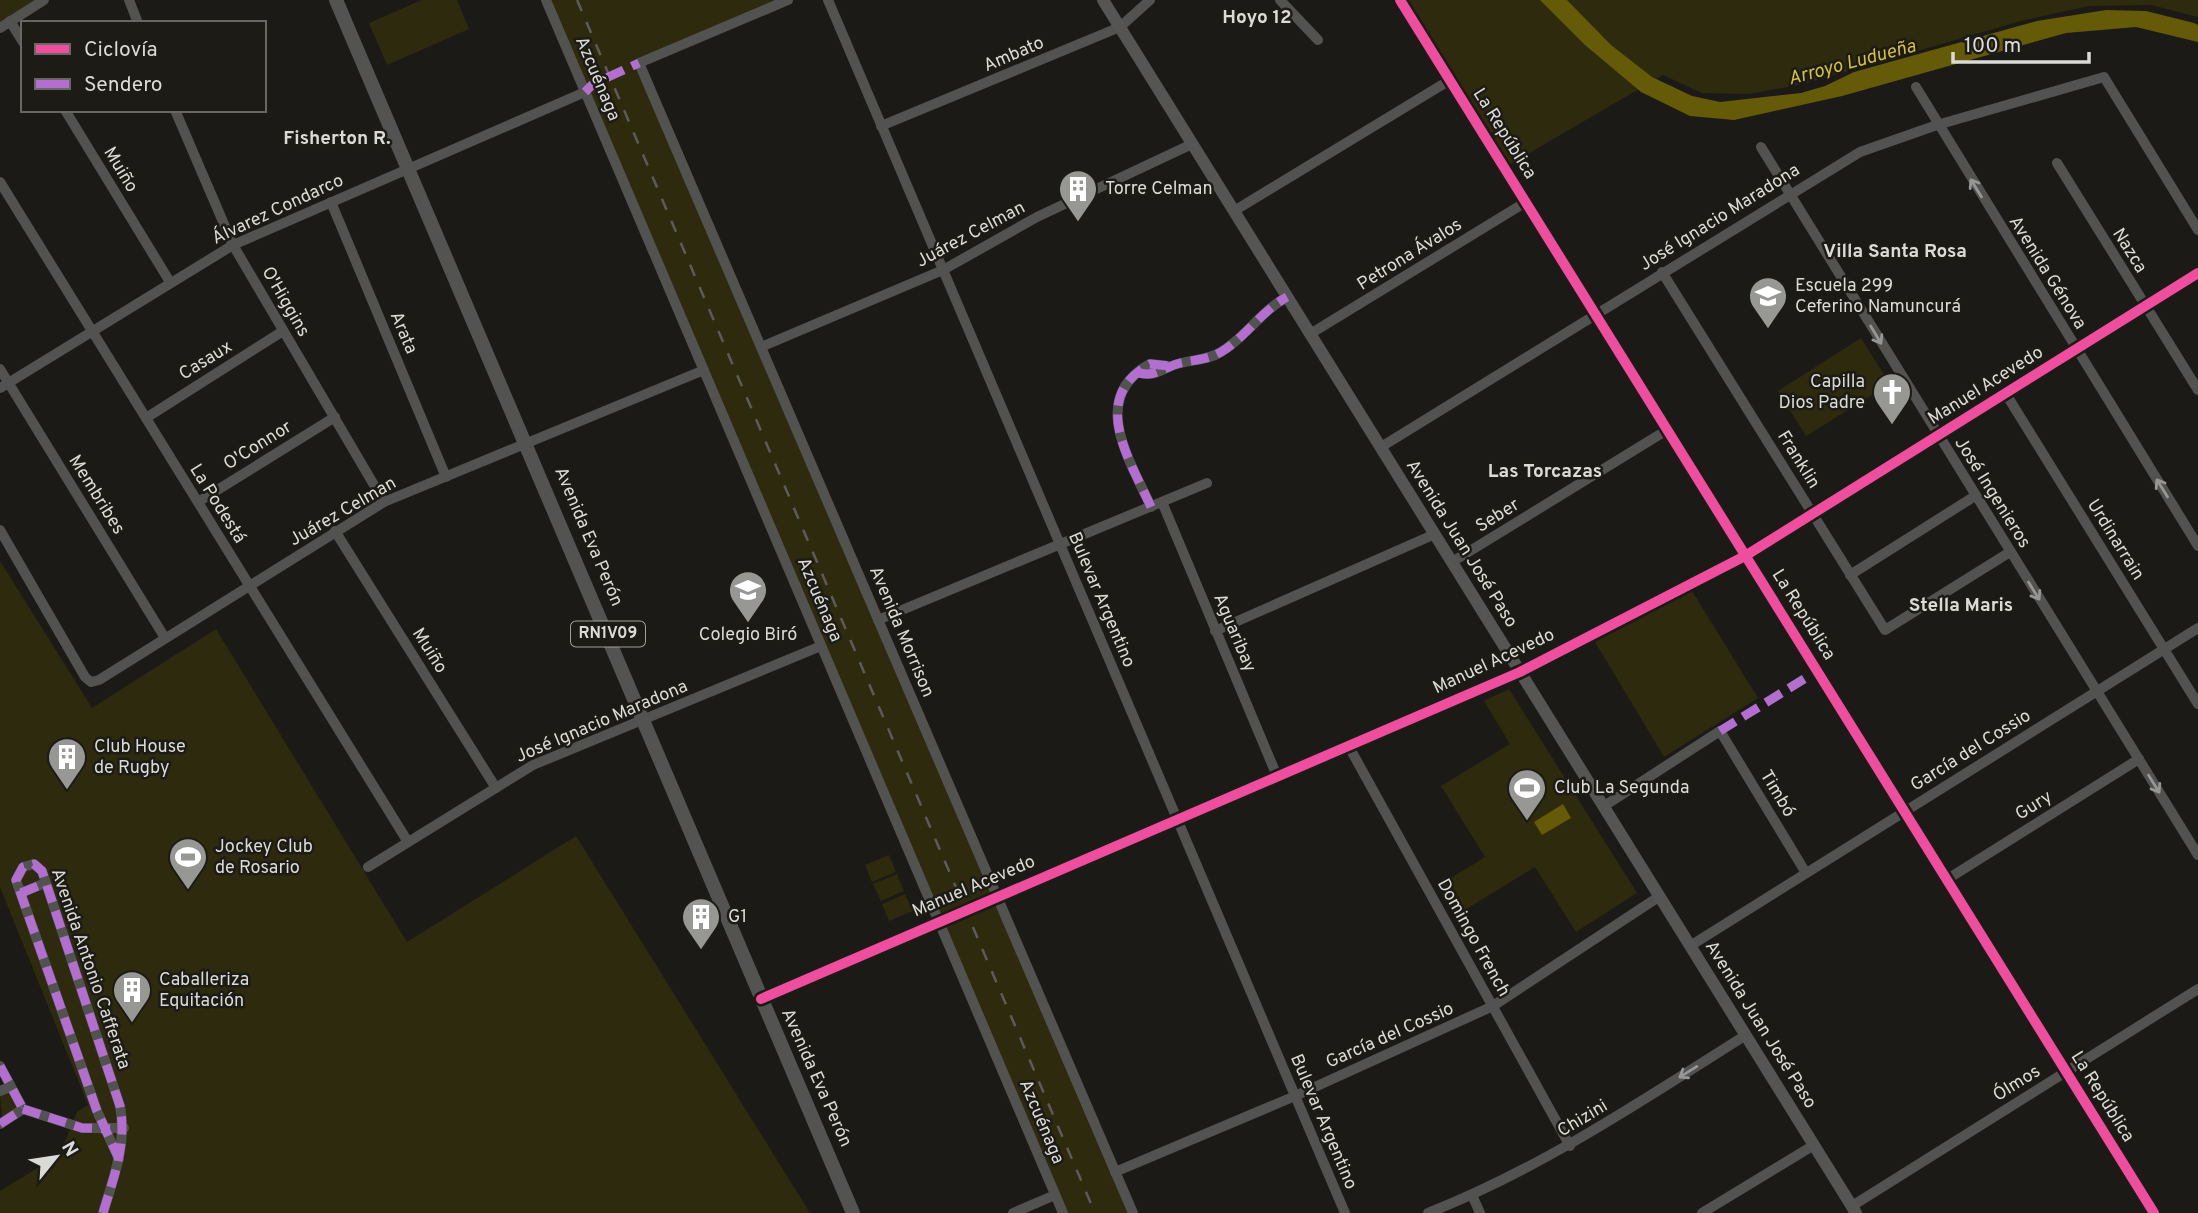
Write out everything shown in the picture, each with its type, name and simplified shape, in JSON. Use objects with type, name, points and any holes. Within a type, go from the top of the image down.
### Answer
[{"type":"main road","name":"Avenida Eva Perón","points":[[336,0],[853,1210]]},
{"type":"main road","name":"Avenida Juan José Paso","points":[[1102,0],[1854,1209]]},
{"type":"main road","name":"Manuel Acevedo","points":[[761,999],[1520,672]]},
{"type":"street","points":[[0,28],[44,0]]},
{"type":"street","points":[[128,0],[137,21]]},
{"type":"street","name":"Azcuénaga","points":[[546,0],[1063,1213]]},
{"type":"street","name":"Avenida Morrison","points":[[788,0],[639,62],[1133,1213]]},
{"type":"street","name":"Bulevar Argentino","points":[[828,0],[1345,1213]]},
{"type":"street","name":"Ambato","points":[[881,126],[1120,27],[1150,0]]},
{"type":"street","points":[[1280,0],[1318,40]]},
{"type":"street","name":"La República","points":[[1400,0],[2154,1213]]},
{"type":"street","points":[[10,21],[21,39]]},
{"type":"street","name":"José Ignacio Maradona","points":[[1381,447],[1789,192],[1860,152],[1937,125],[2104,77],[2198,230]]},
{"type":"street","points":[[1234,211],[1450,80]]},
{"type":"street","name":"Avenida Génova","points":[[1916,87],[2198,546]]},
{"type":"street","name":"Álvarez Condarco","points":[[4,386],[233,245],[586,92]]},
{"type":"street","name":"Muiño","points":[[66,112],[170,282]]},
{"type":"street","name":"O'Higgins","points":[[177,112],[233,245],[384,502]]},
{"type":"street","name":"Juárez Celman","points":[[761,347],[943,270],[1037,217],[1192,144]]},
{"type":"street","name":"José Ingenieros","points":[[1761,147],[2198,855]]},
{"type":"street","name":"Nazca","points":[[2057,163],[2198,390]]},
{"type":"street","name":"La Podestá","points":[[0,181],[408,842]]},
{"type":"street","name":"Arata","points":[[331,202],[446,477]]},
{"type":"street","name":"Petrona Ávalos","points":[[1310,334],[1526,202]]},
{"type":"street","name":"Franklin","points":[[1662,272],[1885,630],[2010,552]]},
{"type":"street","name":"Manuel Acevedo","points":[[1520,672],[1745,556],[2198,273]]},
{"type":"street","points":[[1150,507],[1115,418],[1126,384],[1155,363],[1169,366],[1224,351],[1267,309],[1287,297]]},
{"type":"street","name":"Casaux","points":[[146,418],[283,331]]},
{"type":"street","name":"Membribes","points":[[0,369],[4,386],[165,638]]},
{"type":"street","name":"Juárez Celman","points":[[2,537],[85,677],[92,682],[384,502],[704,370]]},
{"type":"street","name":"Urdinarrain","points":[[2006,394],[2198,704]]},
{"type":"street","name":"O'Connor","points":[[198,502],[335,416]]},
{"type":"street","name":"Seber","points":[[1452,562],[1667,430]]},
{"type":"street","points":[[878,620],[1207,483]]},
{"type":"street","points":[[1850,575],[1975,496]]},
{"type":"street","name":"Aguaribay","points":[[1162,502],[1277,776]]},
{"type":"street","points":[[2187,528],[2198,521]]},
{"type":"street","name":"Muiño","points":[[335,531],[496,788]]},
{"type":"street","points":[[1215,631],[1435,534]]},
{"type":"street","name":"García del Cossio","points":[[1690,946],[2198,628]]},
{"type":"street","name":"José Ignacio Maradona","points":[[368,867],[533,765],[821,646]]},
{"type":"street","name":"Timbó","points":[[1604,806],[1720,731],[1806,873]]},
{"type":"street","name":"Domingo French","points":[[1348,745],[1570,1146]]},
{"type":"street","name":"Gury","points":[[1946,880],[2138,759]]},
{"type":"street","name":"Avenida Antonio Cafferata","points":[[21,893],[16,880],[23,867],[38,866],[120,1106],[124,1128],[119,1159],[103,1213]]},
{"type":"street","points":[[45,883],[21,893],[104,1129],[119,1159]]},
{"type":"street","name":"García del Cossio","points":[[1115,1172],[1295,1096],[1493,1006],[1660,897]]},
{"type":"street","name":"Ólmos","points":[[1854,1209],[2198,989]]},
{"type":"street","name":"Chizini","points":[[1428,1213],[1472,1195],[1570,1146],[1746,1035]]},
{"type":"street","points":[[0,1066],[23,1109],[71,1125],[104,1129],[124,1128]]},
{"type":"street","points":[[0,1091],[10,1087]]},
{"type":"street","points":[[1,1122],[23,1109]]},
{"type":"street","points":[[1702,1213],[1814,1145]]},
{"type":"street","points":[[1013,1213],[1055,1195]]},
{"type":"street","points":[[1472,1195],[1480,1213]]},
{"type":"shaded area","points":[[0,0],[35,0],[0,24]]},
{"type":"shaded area","points":[[422,0],[457,0],[469,29],[387,65],[369,23]]},
{"type":"shaded area","points":[[546,0],[788,0],[640,62],[1133,1213],[1063,1213]]},
{"type":"shaded area","points":[[1400,0],[2198,0],[2198,17],[2151,5],[2088,6],[2021,21],[1803,84],[1749,94],[1702,93],[1663,75],[1504,168]]},
{"type":"shaded area","name":"Arroyo Ludueña","points":[[1540,0],[1567,0],[1611,45],[1652,77],[1692,96],[1720,102],[1801,93],[1825,86],[1854,72],[2037,21],[2106,10],[2146,11],[2194,23],[2198,25],[2198,42],[2136,27],[2066,33],[1842,96],[1734,120],[1690,116],[1641,92],[1585,45]]},
{"type":"shaded area","points":[[1861,338],[1890,384],[1806,436],[1778,391]]},
{"type":"shaded area","name":"Jockey Club de Rosario","points":[[0,561],[92,708],[216,629],[407,942],[576,836],[810,1213],[0,1213],[0,1191],[60,1154],[77,1112],[88,1105],[0,887]]},
{"type":"shaded area","points":[[1692,591],[1758,698],[1664,757],[1595,642]]},
{"type":"shaded area","name":"Club La Segunda","points":[[1509,689],[1637,893],[1576,932],[1535,867],[1458,914],[1440,885],[1485,857],[1441,786],[1510,744],[1484,701]]},
{"type":"shaded area","points":[[1563,804],[1571,818],[1542,835],[1534,822]]},
{"type":"shaded area","points":[[889,855],[896,872],[872,882],[865,865]]},
{"type":"shaded area","points":[[897,874],[904,891],[881,901],[873,884]]},
{"type":"shaded area","points":[[905,894],[913,911],[889,921],[882,904]]},
{"type":"shaded area","points":[[9,1092],[19,1106],[2,1118],[0,1095]]},
{"type":"railway","points":[[577,0],[1095,1213]]},
{"type":"marked path","points":[[585,92],[593,84],[639,63]]},
{"type":"marked path","points":[[1139,373],[1154,373],[1175,364],[1215,355],[1230,346],[1269,309],[1287,297]]},
{"type":"marked path","points":[[1151,507],[1125,450],[1119,431],[1118,412],[1121,394],[1131,378],[1150,364],[1169,366]]},
{"type":"marked path","points":[[1720,731],[1817,671]]},
{"type":"marked path","points":[[103,1213],[115,1173],[118,1160],[121,1147],[120,1106],[42,871],[34,864],[23,867],[16,880],[97,1111],[119,1159]]},
{"type":"marked path","points":[[21,893],[45,883]]},
{"type":"marked path","points":[[0,1066],[23,1109]]},
{"type":"marked path","points":[[23,1109],[82,1128],[110,1129]]},
{"type":"marked path","points":[[0,1124],[23,1109]]},
{"type":"cycle path","points":[[1400,0],[2154,1213]]},
{"type":"cycle path","points":[[761,999],[1520,672],[1745,556],[2198,273]]},
{"type":"place","name":"Torre Celman","points":[[1078,223]]},
{"type":"place","name":"Escuela 299 Ceferino Namuncurá","points":[[1768,330]]},
{"type":"place","name":"Capilla Dios Padre","points":[[1892,426]]},
{"type":"place","name":"Colegio Biró","points":[[748,624]]},
{"type":"place","name":"Club House de Rugby","points":[[67,791]]},
{"type":"place","name":"Club La Segunda","points":[[1527,822]]},
{"type":"place","name":"Jockey Club de Rosario","points":[[188,891]]},
{"type":"place","name":"G1","points":[[701,951]]},
{"type":"place","name":"Caballeriza Equitación","points":[[132,1024]]},
{"type":"district","name":"Hoyo 12","points":[[1257,18]]},
{"type":"district","name":"Fisherton R.","points":[[337,139]]},
{"type":"district","name":"Villa Santa Rosa","points":[[1895,252]]},
{"type":"district","name":"Las Torcazas","points":[[1545,472]]},
{"type":"district","name":"Stella Maris","points":[[1961,606]]}]
